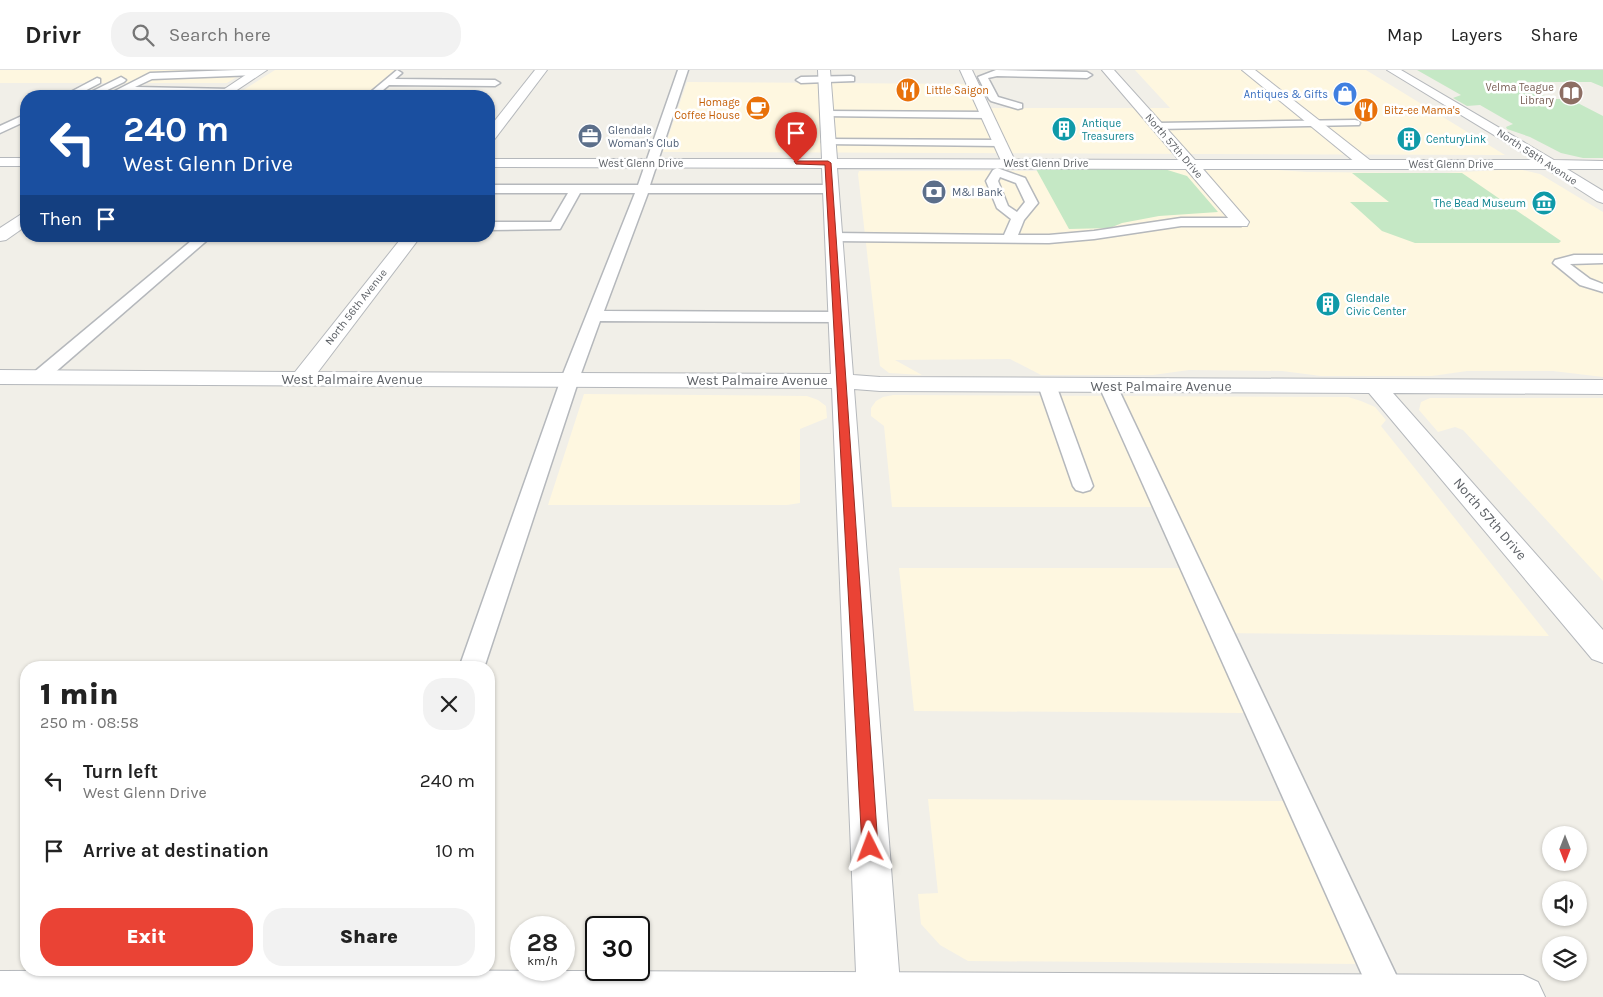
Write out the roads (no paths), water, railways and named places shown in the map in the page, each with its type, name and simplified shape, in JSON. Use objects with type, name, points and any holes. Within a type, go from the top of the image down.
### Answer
[{"type":"street","points":[[495,129],[541,70]]},
{"type":"street","points":[[966,70],[987,115],[989,130],[1000,143],[1003,168]]},
{"type":"street","name":"North 57th Drive","points":[[1108,70],[1241,222]]},
{"type":"street","points":[[1248,70],[1366,164]]},
{"type":"street","name":"North 58th Avenue","points":[[1393,70],[1510,138],[1603,198]]},
{"type":"street","points":[[230,90],[259,71]]},
{"type":"street","points":[[816,77],[829,145],[878,995]]},
{"type":"street","name":"West Glenn Drive","points":[[495,163],[652,162],[829,145],[1003,168],[1189,163],[1603,165]]},
{"type":"street","points":[[0,162],[20,162]]},
{"type":"street","points":[[0,236],[20,223]]},
{"type":"street","name":"North 56th Avenue","points":[[301,378],[407,242]]},
{"type":"street","name":"West Palmaire Avenue","points":[[0,377],[843,381],[880,384],[1108,386],[1603,387]]},
{"type":"street","name":"North 57th Drive","points":[[1376,387],[1603,651]]},
{"type":"street","points":[[0,993],[363,981],[797,996],[1523,997]]},
{"type":"lane","points":[[378,90],[402,70]]},
{"type":"lane","points":[[473,661],[570,379],[643,189],[683,70]]},
{"type":"lane","points":[[100,90],[127,77],[138,74],[164,71],[196,73]]},
{"type":"lane","points":[[80,90],[102,79],[135,72],[259,71]]},
{"type":"lane","points":[[121,90],[135,72]]},
{"type":"lane","points":[[1018,106],[994,99],[983,77],[989,75],[1001,78],[1083,78],[1087,75]]},
{"type":"lane","points":[[816,77],[851,79]]},
{"type":"lane","points":[[387,82],[495,83]]},
{"type":"lane","points":[[495,189],[643,189],[829,145],[987,115]]},
{"type":"lane","points":[[0,130],[20,120]]},
{"type":"lane","points":[[1157,126],[1355,123]]},
{"type":"lane","points":[[829,145],[1000,143]]},
{"type":"lane","points":[[1010,238],[1018,218],[1021,203],[1003,168],[992,181],[1003,208],[1018,218]]},
{"type":"lane","points":[[495,226],[555,226],[576,189]]},
{"type":"lane","points":[[833,237],[1010,238],[1030,240],[1094,235],[1181,222],[1241,222]]},
{"type":"lane","points":[[39,377],[198,242]]},
{"type":"lane","points":[[1603,259],[1574,259],[1560,263],[1582,281],[1603,288]]},
{"type":"lane","points":[[593,316],[838,317]]},
{"type":"lane","points":[[1047,385],[1083,486]]},
{"type":"lane","points":[[1108,386],[1388,996]]},
{"type":"place","name":"Little Saigon","points":[[908,90]]},
{"type":"place","name":"Velma Teague Library","points":[[1571,93]]},
{"type":"place","name":"Antiques & Gifts","points":[[1345,94]]},
{"type":"place","name":"Homage Coffee House","points":[[758,108]]},
{"type":"place","name":"Bitz-ee Mama's","points":[[1366,110]]},
{"type":"place","name":"Antique Treasurers","points":[[1064,129]]},
{"type":"place","name":"Glendale Woman's Club","points":[[590,136]]},
{"type":"place","name":"CenturyLink","points":[[1409,139]]},
{"type":"place","name":"M&I Bank","points":[[934,192]]},
{"type":"place","name":"The Bead Museum","points":[[1544,203]]},
{"type":"place","name":"Glendale Civic Center","points":[[1328,304]]}]
